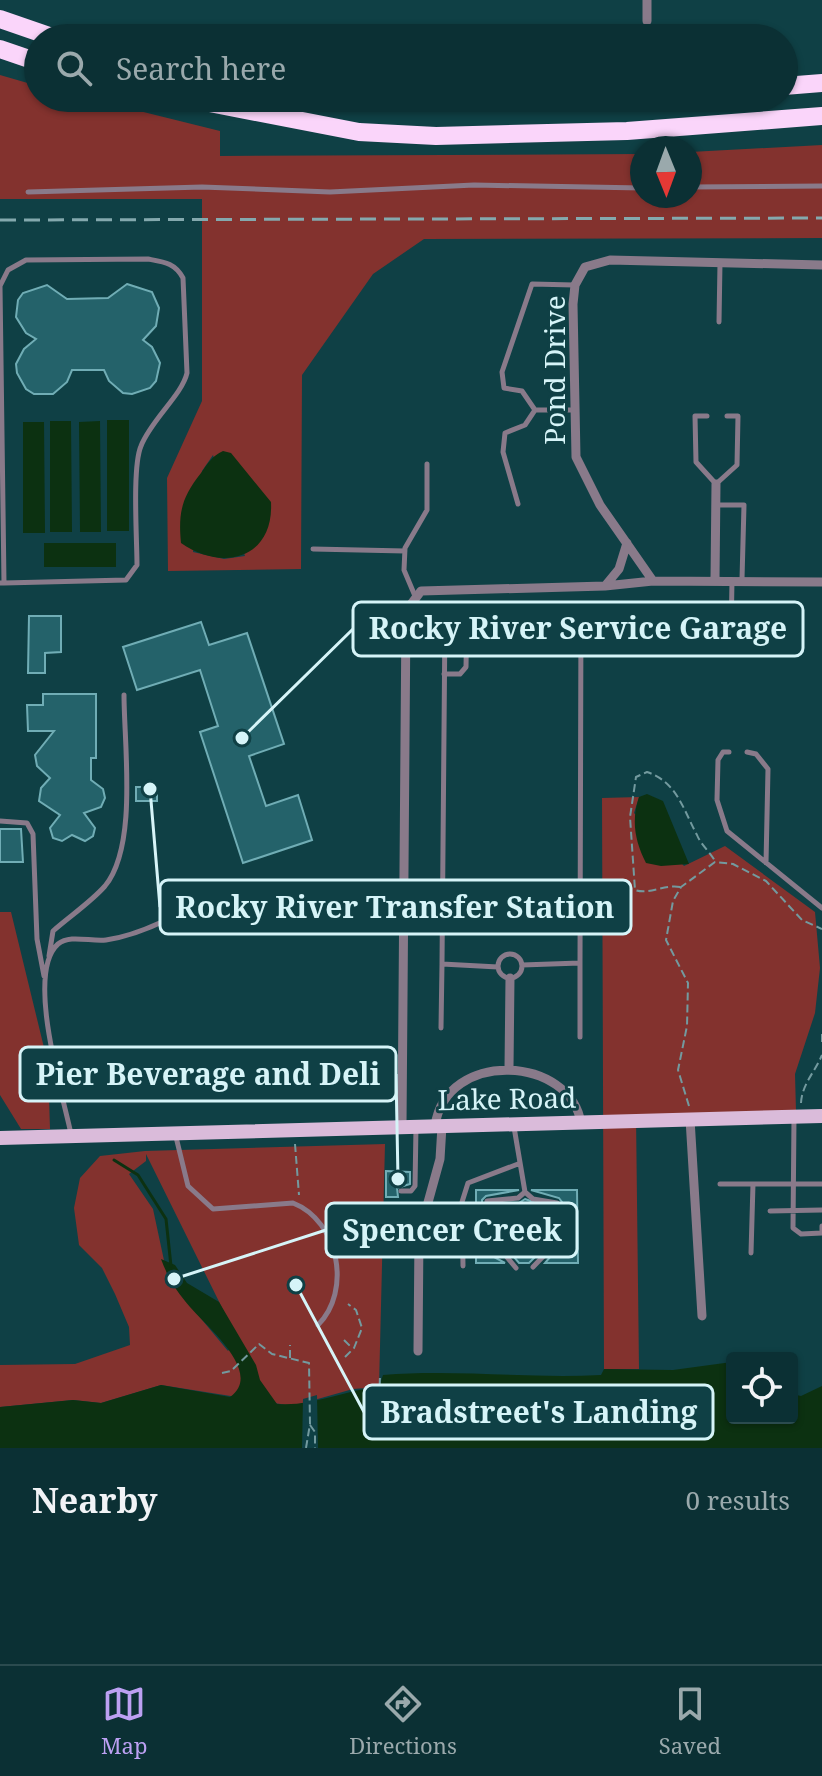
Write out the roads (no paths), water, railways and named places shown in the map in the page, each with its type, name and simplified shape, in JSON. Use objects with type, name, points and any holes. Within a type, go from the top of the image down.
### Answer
[{"type":"highway","points":[[0,19],[24,27]]},
{"type":"highway","points":[[0,49],[24,57]]},
{"type":"highway","points":[[798,85],[822,83]]},
{"type":"highway","points":[[256,112],[359,132],[436,136],[627,131],[822,116]]},
{"type":"main road","name":"Lake Road","points":[[0,1138],[581,1124],[690,1113],[797,1111],[822,1116]]},
{"type":"street","points":[[647,0],[647,21]]},
{"type":"street","name":"Pond Drive","points":[[653,581],[600,505],[576,457],[575,285],[585,267],[610,260],[822,265]]},
{"type":"street","points":[[715,580],[716,484]]},
{"type":"street","points":[[605,586],[619,569],[627,543]]},
{"type":"street","points":[[409,1126],[406,611],[415,596],[421,591],[605,586],[653,581],[737,579],[822,582]]},
{"type":"street","points":[[509,1068],[510,978]]},
{"type":"street","points":[[418,1351],[419,1235],[440,1159],[439,1104],[455,1086],[509,1068],[547,1080],[562,1090],[579,1110],[581,1124]]},
{"type":"street","points":[[690,1113],[702,1316]]},
{"type":"lane","points":[[28,192],[202,187],[330,192],[474,185],[630,188]]},
{"type":"lane","points":[[702,187],[822,186]]},
{"type":"lane","points":[[148,259],[167,262],[178,269],[183,278],[187,373],[184,385],[162,409],[139,450],[137,565],[126,580],[2,583],[0,286],[8,270],[26,260],[148,259]]},
{"type":"lane","points":[[719,322],[720,262]]},
{"type":"lane","points":[[535,410],[522,391],[504,388],[502,372],[532,284],[575,285]]},
{"type":"lane","points":[[535,410],[575,410]]},
{"type":"lane","points":[[518,504],[503,452],[505,433],[525,425],[535,410]]},
{"type":"lane","points":[[707,416],[695,416],[696,462],[716,484],[737,465],[738,416],[727,416]]},
{"type":"lane","points":[[415,596],[404,570],[405,551],[427,510],[427,464]]},
{"type":"lane","points":[[716,505],[744,505],[731,639]]},
{"type":"lane","points":[[313,549],[405,551]]},
{"type":"lane","points":[[580,1037],[581,606]]},
{"type":"lane","points":[[444,674],[460,674],[466,667],[467,610]]},
{"type":"lane","points":[[441,1028],[445,616]]},
{"type":"lane","points":[[44,978],[53,931],[105,886],[118,865],[125,826],[124,695]]},
{"type":"lane","points":[[729,752],[723,752],[718,760],[717,800],[727,831],[822,908]]},
{"type":"lane","points":[[747,752],[756,754],[768,769],[766,864]]},
{"type":"lane","points":[[0,821],[27,823],[33,834],[37,939],[44,978],[45,1008],[71,1135]]},
{"type":"lane","points":[[49,957],[59,943],[73,939],[105,940],[152,925],[190,909],[222,887]]},
{"type":"lane","points":[[509,954],[517,956],[522,965],[519,973],[510,978],[502,975],[498,967],[502,957],[509,954]]},
{"type":"lane","points":[[522,965],[580,963]]},
{"type":"lane","points":[[442,964],[498,967]]},
{"type":"lane","points":[[797,1111],[793,1228],[801,1234],[822,1233],[822,1226]]},
{"type":"lane","points":[[401,1191],[411,1191],[415,1186],[409,1126]]},
{"type":"lane","points":[[514,1126],[525,1192],[533,1199],[557,1203],[556,1243],[533,1267]]},
{"type":"lane","points":[[175,1132],[188,1186],[201,1202],[213,1209],[228,1211],[293,1203],[304,1208],[322,1226],[333,1245],[337,1277],[333,1306],[318,1325]]},
{"type":"lane","points":[[463,1266],[462,1202],[468,1183],[518,1164]]},
{"type":"lane","points":[[720,1184],[822,1184]]},
{"type":"lane","points":[[751,1253],[753,1184]]},
{"type":"lane","points":[[516,1268],[506,1256],[488,1249],[487,1201],[518,1198],[525,1192]]},
{"type":"lane","points":[[770,1211],[822,1210]]},
{"type":"waterway","points":[[114,1160],[138,1175],[166,1219],[171,1266]]},
{"type":"railway","points":[[0,220],[822,218]]},
{"type":"place","name":"Rocky River Service Garage","points":[[242,738]]},
{"type":"place","name":"Rocky River Transfer Station","points":[[150,789]]},
{"type":"place","name":"Pier Beverage and Deli","points":[[398,1179]]},
{"type":"place","name":"Spencer Creek","points":[[174,1279]]},
{"type":"place","name":"Bradstreet's Landing","points":[[296,1285]]}]
